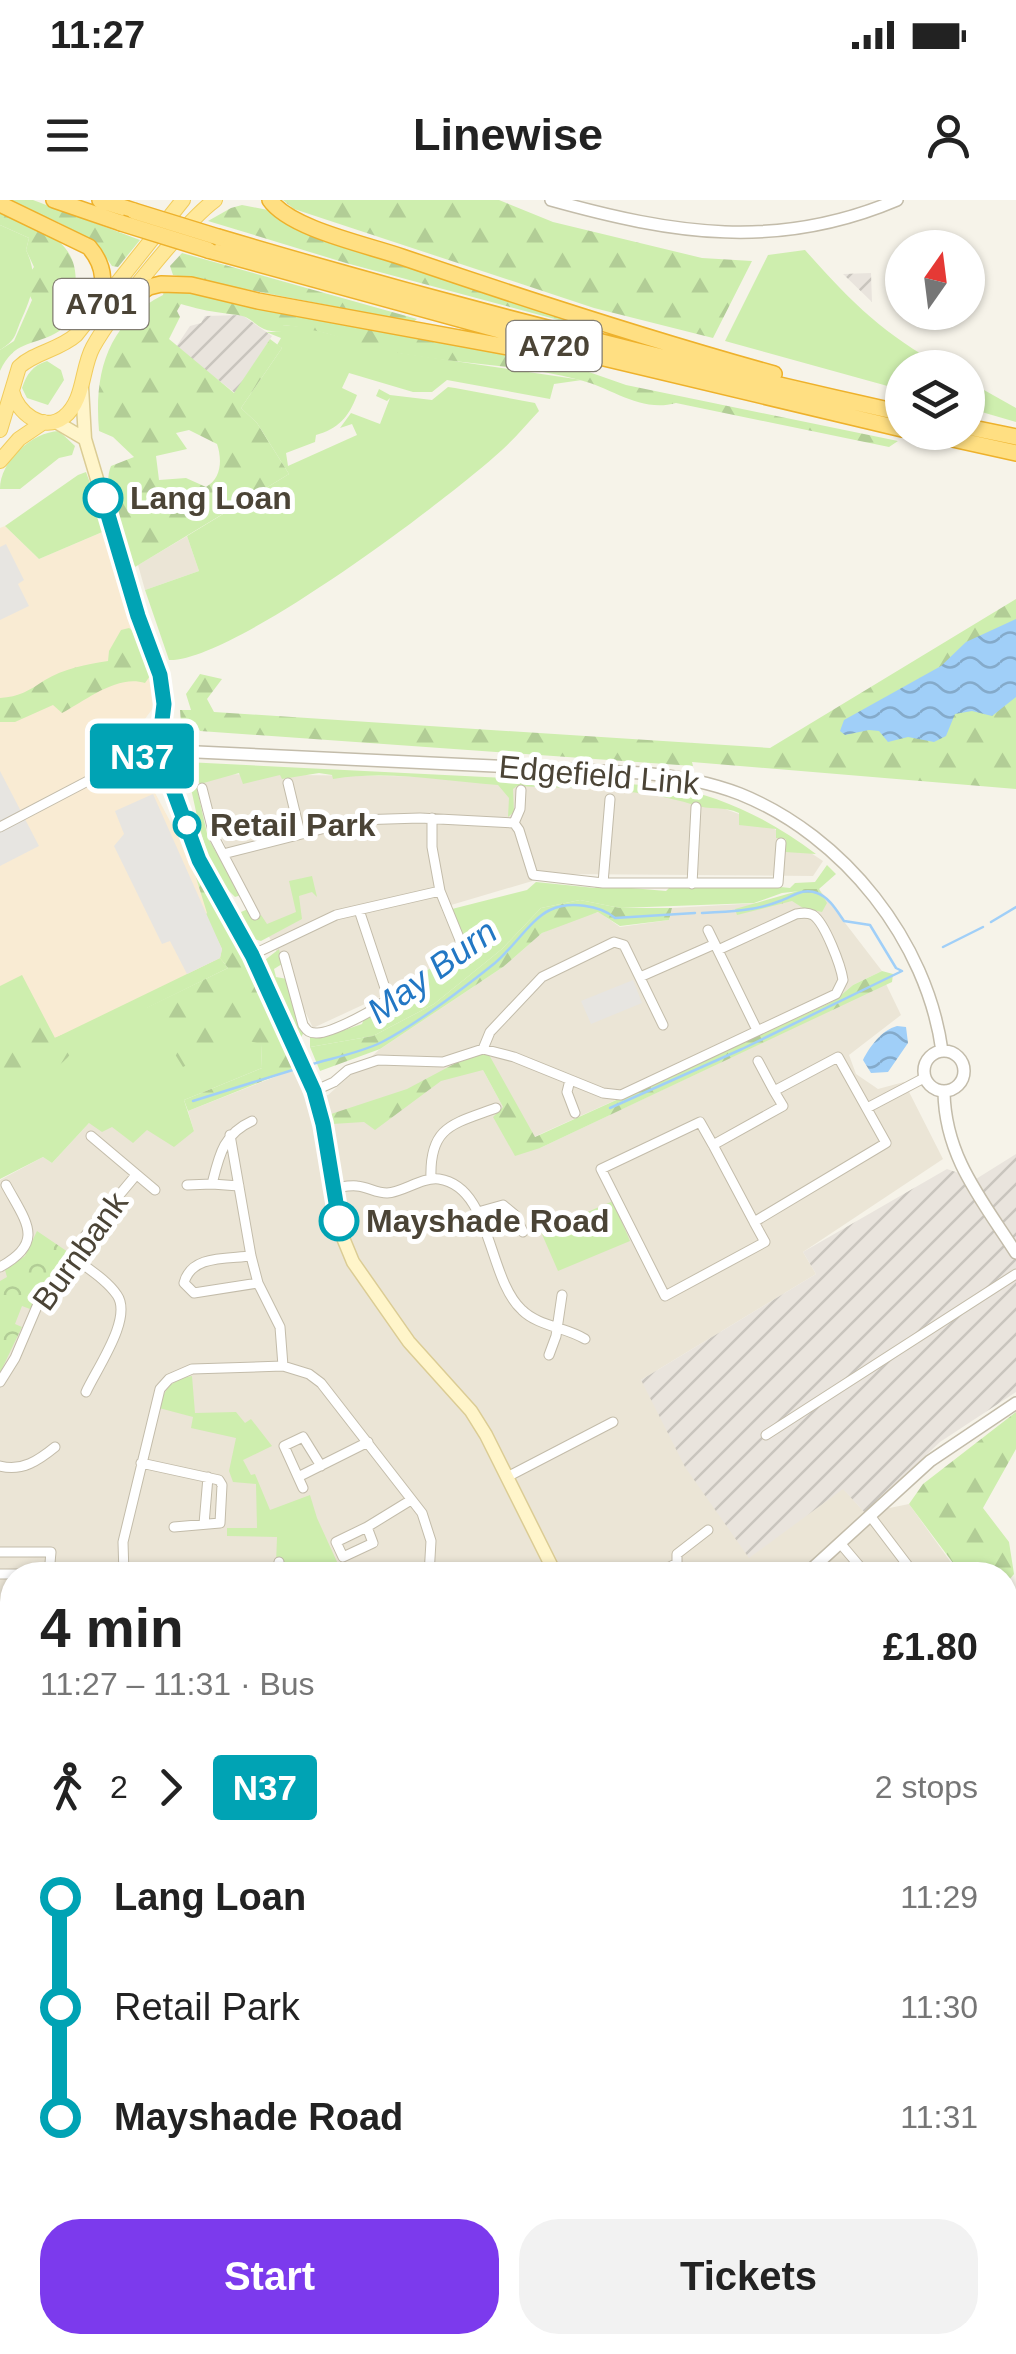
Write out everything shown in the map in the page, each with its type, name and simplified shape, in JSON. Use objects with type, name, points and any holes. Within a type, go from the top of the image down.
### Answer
[{"type":"highway","name":"A720","points":[[54,200],[127,217],[406,307],[660,373],[885,424]]},
{"type":"highway","name":"A720","points":[[100,200],[127,217]]},
{"type":"highway","points":[[270,200],[279,211],[304,223],[602,325],[885,406]]},
{"type":"highway","points":[[0,204],[90,247],[104,275],[98,309]]},
{"type":"highway","name":"A720","points":[[213,244],[674,360],[885,407]]},
{"type":"highway","points":[[126,302],[149,287],[191,285],[439,335],[660,373]]},
{"type":"highway","points":[[985,431],[1016,437]]},
{"type":"highway","points":[[985,445],[1016,452]]},
{"type":"main road","name":"A701","points":[[0,430],[15,375],[25,361],[67,343],[182,200]]},
{"type":"main road","name":"A701","points":[[0,460],[19,439],[67,415],[82,384],[93,346],[194,218],[215,200]]},
{"type":"main road","points":[[82,384],[85,439],[138,616],[160,675],[164,704],[160,737]]},
{"type":"main road","points":[[12,391],[23,412],[85,439]]},
{"type":"main road","points":[[160,737],[170,742],[176,752],[174,763],[164,770],[151,769],[142,759],[146,743],[160,737]]},
{"type":"main road","points":[[164,770],[199,860],[252,955],[314,1091],[346,1246],[371,1292],[409,1342],[471,1411],[549,1562]]},
{"type":"street","points":[[551,200],[652,226],[719,233],[817,224],[897,200]]},
{"type":"street","name":"Edgefield Link","points":[[176,752],[642,773],[696,781],[742,795],[772,810],[816,840],[876,899],[906,944],[935,1012],[942,1051],[954,1054],[964,1070],[961,1082],[944,1092],[950,1141],[970,1182],[1016,1252]]},
{"type":"street","points":[[0,827],[103,773],[142,759]]},
{"type":"street","points":[[288,784],[300,833]]},
{"type":"street","points":[[202,788],[215,839],[255,915]]},
{"type":"street","points":[[514,823],[520,809],[520,790]]},
{"type":"street","points":[[603,883],[610,799]]},
{"type":"street","points":[[692,884],[696,807]]},
{"type":"street","points":[[432,818],[432,847],[440,891],[462,945]]},
{"type":"street","points":[[224,854],[357,820],[432,818],[514,823]]},
{"type":"street","points":[[514,823],[533,875],[603,883],[790,883]]},
{"type":"street","points":[[778,882],[781,843]]},
{"type":"street","points":[[252,955],[326,919],[440,891]]},
{"type":"street","points":[[284,956],[284,972],[303,1024],[313,1033],[334,1028],[383,1005],[387,1002],[386,991],[359,910]]},
{"type":"street","points":[[314,1091],[348,1070],[378,1060],[443,1062],[484,1048],[514,1056],[603,1094],[621,1095],[836,994],[841,970],[821,924],[814,916],[796,914],[640,978]]},
{"type":"street","points":[[708,930],[757,1030]]},
{"type":"street","points":[[484,1048],[490,1032],[550,971],[614,942],[624,945],[663,1025]]},
{"type":"street","points":[[942,1051],[929,1057],[924,1078],[932,1088],[944,1092]]},
{"type":"street","points":[[754,1222],[886,1144],[838,1056],[774,1091]]},
{"type":"street","points":[[713,1145],[784,1106],[758,1061]]},
{"type":"street","points":[[867,1108],[924,1078]]},
{"type":"street","points":[[570,1080],[567,1092],[575,1113]]},
{"type":"street","points":[[858,1093],[883,1100]]},
{"type":"street","points":[[431,1179],[430,1160],[438,1137],[457,1122],[492,1112]]},
{"type":"street","points":[[212,1184],[224,1142],[252,1122]]},
{"type":"street","points":[[700,1122],[713,1145],[765,1242],[665,1296],[601,1169],[700,1122]]},
{"type":"street","points":[[230,1135],[251,1256],[258,1283],[280,1327],[283,1366]]},
{"type":"street","points":[[91,1136],[106,1144],[155,1190]]},
{"type":"street","name":"Burnbank","points":[[0,1382],[38,1304],[85,1236],[136,1175]]},
{"type":"street","points":[[334,1188],[354,1186],[393,1192],[431,1179],[462,1189],[478,1212],[504,1281],[518,1306],[534,1319],[584,1339]]},
{"type":"street","points":[[0,1267],[19,1257],[29,1240],[29,1227],[10,1204],[6,1185]]},
{"type":"street","points":[[187,1185],[239,1186]]},
{"type":"street","points":[[478,1212],[502,1205],[515,1215],[524,1232]]},
{"type":"street","points":[[251,1256],[194,1263],[184,1282],[194,1293],[258,1283]]},
{"type":"street","points":[[74,1257],[114,1290],[121,1302],[118,1331],[86,1392]]},
{"type":"street","points":[[766,1436],[1016,1274]]},
{"type":"street","points":[[549,1355],[562,1295]]},
{"type":"street","points":[[124,1562],[123,1542],[155,1401],[169,1379],[192,1370],[283,1366],[309,1374],[321,1383],[368,1442],[422,1514],[432,1542],[430,1562]]},
{"type":"street","points":[[820,1562],[930,1461],[1016,1403]]},
{"type":"street","points":[[507,1478],[613,1422]]},
{"type":"street","points":[[303,1488],[284,1446],[303,1437],[321,1466]]},
{"type":"street","points":[[298,1477],[368,1442]]},
{"type":"street","points":[[0,1466],[19,1468],[42,1463],[55,1447]]},
{"type":"street","points":[[141,1464],[220,1480],[220,1523],[174,1526]]},
{"type":"street","points":[[367,1527],[411,1500]]},
{"type":"street","points":[[871,1517],[904,1562]]},
{"type":"street","points":[[677,1562],[677,1554],[708,1530]]},
{"type":"street","points":[[840,1544],[856,1562]]},
{"type":"street","points":[[0,1552],[51,1552],[50,1562]]},
{"type":"shaded area","points":[[871,273],[872,302],[843,274]]},
{"type":"shaded area","points":[[242,315],[272,336],[235,393],[176,347],[190,326],[201,323],[205,316]]},
{"type":"shaded area","points":[[5,526],[39,559],[107,530],[145,648],[153,708],[128,742],[240,953],[0,1077],[0,528]]},
{"type":"shaded area","points":[[187,536],[199,571],[145,590],[138,565]]},
{"type":"shaded area","points":[[6,544],[24,580],[18,584],[29,606],[0,620],[0,547]]},
{"type":"shaded area","points":[[0,771],[39,846],[0,866]]},
{"type":"shaded area","points":[[201,774],[466,777],[686,795],[767,824],[823,861],[813,876],[556,874],[441,908],[461,955],[313,1028],[222,839]]},
{"type":"shaded area","points":[[153,794],[222,949],[220,958],[187,974],[170,941],[162,944],[114,846],[124,834],[115,811]]},
{"type":"shaded area","points":[[819,889],[882,971],[853,985],[834,1001],[534,1137],[483,1070],[503,1107],[540,1148],[886,984],[901,1015],[849,1055],[856,1074],[878,1089],[904,1082],[943,1159],[803,1252],[816,1274],[641,1380],[843,1488],[865,1513],[909,1504],[951,1562],[0,1562],[0,1180],[43,1157],[52,1163],[89,1123],[194,1131],[188,1111],[295,1069],[304,1097],[328,1095],[380,1049],[503,967],[542,933],[575,918],[599,912],[620,927],[669,920],[672,908],[792,901]]},
{"type":"shaded area","points":[[633,980],[642,1003],[591,1024],[581,1001]]},
{"type":"shaded area","points":[[1016,1154],[1016,1392],[940,1442],[865,1513],[843,1489],[749,1558],[685,1467],[641,1380],[816,1274],[803,1252],[947,1169],[976,1179]]},
{"type":"green space","points":[[6,200],[33,200],[140,240],[118,267],[112,266],[78,233]]},
{"type":"green space","points":[[283,200],[499,200],[553,222],[702,258],[752,261],[713,338],[594,308],[294,209]]},
{"type":"green space","points":[[242,205],[273,211],[567,318],[566,322],[208,221]]},
{"type":"green space","points":[[0,209],[58,241],[74,264],[76,281],[71,311],[63,327],[17,349],[0,371],[0,350],[14,341],[32,300],[23,282],[34,267],[26,250],[29,238],[0,225]]},
{"type":"green space","points":[[0,225],[29,238],[26,250],[33,284],[16,333],[0,350]]},
{"type":"green space","points":[[805,250],[869,316],[916,350],[885,350],[885,385],[725,341],[768,255]]},
{"type":"green space","points":[[182,253],[417,319],[413,322],[173,275],[170,266]]},
{"type":"green space","points":[[164,290],[191,291],[586,371],[626,385],[885,438],[885,446],[676,403],[651,405],[558,375],[403,354],[298,327],[283,325],[282,332],[273,331],[244,317],[181,304],[177,311],[180,317],[169,339],[234,393],[270,339],[282,348],[241,408],[257,423],[289,474],[135,567],[115,516],[108,476],[111,466],[134,457],[113,437],[99,431],[98,410],[108,352],[129,320],[163,295]],"holes":[[[189,430],[217,444],[220,456],[215,479],[206,487],[186,478],[159,480],[156,456],[187,449],[176,433]]]},
{"type":"green space","points":[[282,325],[304,327],[400,353],[582,380],[554,384],[550,399],[447,380],[432,392],[413,392],[349,373],[342,388],[357,395],[350,410],[337,426],[316,435],[315,442],[286,453],[288,466],[357,435],[352,424],[340,428],[351,413],[380,424],[390,398],[387,401],[376,396],[379,389],[390,395],[432,400],[448,387],[535,403],[539,411],[475,473],[340,574],[241,635],[200,654],[169,660],[145,590],[199,571],[187,536],[289,474],[257,423],[241,408],[282,348],[277,345],[281,338],[266,332],[282,332]]},
{"type":"green space","points":[[47,361],[61,370],[64,380],[48,405],[27,398],[22,388],[31,371]]},
{"type":"green space","points":[[985,391],[1016,408],[1016,422],[985,413]]},
{"type":"green space","points":[[59,431],[75,446],[72,455],[59,458],[20,489],[0,489],[5,468],[19,450],[38,437]]},
{"type":"green space","points":[[86,472],[107,530],[39,559],[5,526]]},
{"type":"green space","points":[[1016,599],[1016,789],[692,762],[693,766],[200,731],[197,725],[181,723],[180,710],[191,710],[186,694],[200,674],[222,679],[207,699],[214,712],[770,748]]},
{"type":"green space","points":[[129,628],[144,649],[150,676],[145,683],[113,685],[62,713],[53,705],[15,722],[0,722],[0,698],[24,692],[67,670],[108,661],[121,630]]},
{"type":"green space","points":[[186,762],[665,786],[745,811],[781,830],[816,854],[785,852],[786,839],[776,838],[776,829],[739,825],[739,813],[651,795],[517,786],[513,789],[514,812],[508,817],[509,798],[498,785],[395,776],[333,779],[332,775],[319,773],[282,779],[280,775],[243,784],[239,773],[200,784],[189,780]]},
{"type":"green space","points":[[190,784],[196,784],[208,838],[241,895],[235,897],[225,886],[210,859]]},
{"type":"green space","points":[[196,865],[298,1067],[188,1111],[184,1100],[262,1068],[261,1044],[237,1038],[183,1067],[146,1008],[228,968],[220,958],[222,949],[205,915],[193,868]]},
{"type":"green space","points":[[827,865],[836,874],[819,889],[782,893],[754,903],[620,908],[580,900],[541,908],[502,949],[434,1004],[373,1036],[310,1047],[310,1037],[321,1038],[362,1024],[364,1019],[388,1009],[391,990],[467,952],[452,909],[527,890],[536,882],[666,891],[745,886],[790,888],[795,883],[815,882]]},
{"type":"green space","points":[[312,876],[317,897],[312,892],[299,896],[302,919],[261,941],[251,938],[241,912],[248,909],[253,919],[261,915],[267,924],[296,912],[289,881]]},
{"type":"green space","points":[[805,889],[819,889],[827,903],[822,912],[792,901],[737,915],[735,909]]},
{"type":"green space","points":[[580,900],[620,908],[672,908],[669,920],[620,926],[598,912],[542,933],[503,967],[380,1049],[320,1071],[310,1047],[373,1036],[434,1004],[502,949],[541,908]]},
{"type":"green space","points":[[279,949],[282,964],[274,969],[276,977],[287,979],[304,1032],[300,1039],[265,960]]},
{"type":"green space","points":[[220,958],[228,968],[147,1008],[261,1043],[262,1068],[184,1100],[194,1131],[174,1147],[147,1130],[133,1143],[112,1127],[102,1132],[89,1123],[52,1163],[43,1157],[0,1179],[0,986],[22,975],[55,1038]]},
{"type":"green space","points":[[882,971],[893,974],[892,982],[540,1148],[515,1156],[493,1117],[503,1107],[483,1070],[441,1081],[375,1130],[364,1122],[332,1124],[331,1114],[407,1089],[469,1056],[488,1053],[535,1137],[834,1001],[853,985]]},
{"type":"green space","points":[[43,1024],[52,1039],[67,1033],[79,1042],[55,1069],[0,1091],[0,1037],[7,1041]]},
{"type":"green space","points":[[613,1201],[630,1241],[558,1271],[541,1232]]},
{"type":"green space","points":[[37,1231],[68,1252],[30,1309],[22,1306],[15,1324],[22,1327],[0,1373],[0,1281],[7,1277],[5,1270],[25,1256]]},
{"type":"green space","points":[[192,1376],[195,1413],[236,1412],[245,1423],[251,1419],[272,1446],[243,1460],[251,1475],[255,1474],[270,1510],[310,1495],[337,1562],[276,1562],[277,1537],[227,1536],[227,1528],[257,1528],[256,1484],[233,1482],[229,1471],[236,1438],[191,1428],[193,1417],[159,1408],[163,1395],[179,1380]]},
{"type":"green space","points":[[1016,1412],[1016,1449],[983,1508],[1009,1542],[1012,1562],[952,1562],[909,1504],[923,1484]]},
{"type":"water","points":[[1016,619],[1016,697],[992,716],[972,711],[955,714],[946,736],[934,742],[908,737],[888,742],[879,731],[845,735],[840,731],[844,720],[941,666],[966,642]]},
{"type":"water","points":[[897,1026],[906,1027],[908,1043],[888,1072],[871,1073],[863,1060],[881,1035]]},
{"type":"waterway","points":[[610,1108],[902,971],[896,968],[870,925],[844,921],[829,901],[812,891],[751,909],[702,913]]},
{"type":"waterway","name":"May Burn","points":[[309,1065],[373,1046],[409,1026],[495,963],[550,910],[584,906],[615,918],[695,913]]},
{"type":"waterway","points":[[991,922],[1016,907]]},
{"type":"waterway","points":[[943,947],[983,927]]},
{"type":"waterway","name":"May Burn","points":[[193,1101],[296,1069]]},
{"type":"bus line","name":"N37","points":[[103,498],[163,689],[160,737],[146,743],[142,759],[147,766],[155,771],[164,770],[168,776],[199,860],[252,955],[314,1091],[339,1221]]},
{"type":"place","name":"Lang Loan","points":[[103,498]]},
{"type":"place","name":"Retail Park","points":[[187,825]]},
{"type":"place","name":"Mayshade Road","points":[[339,1221]]}]
